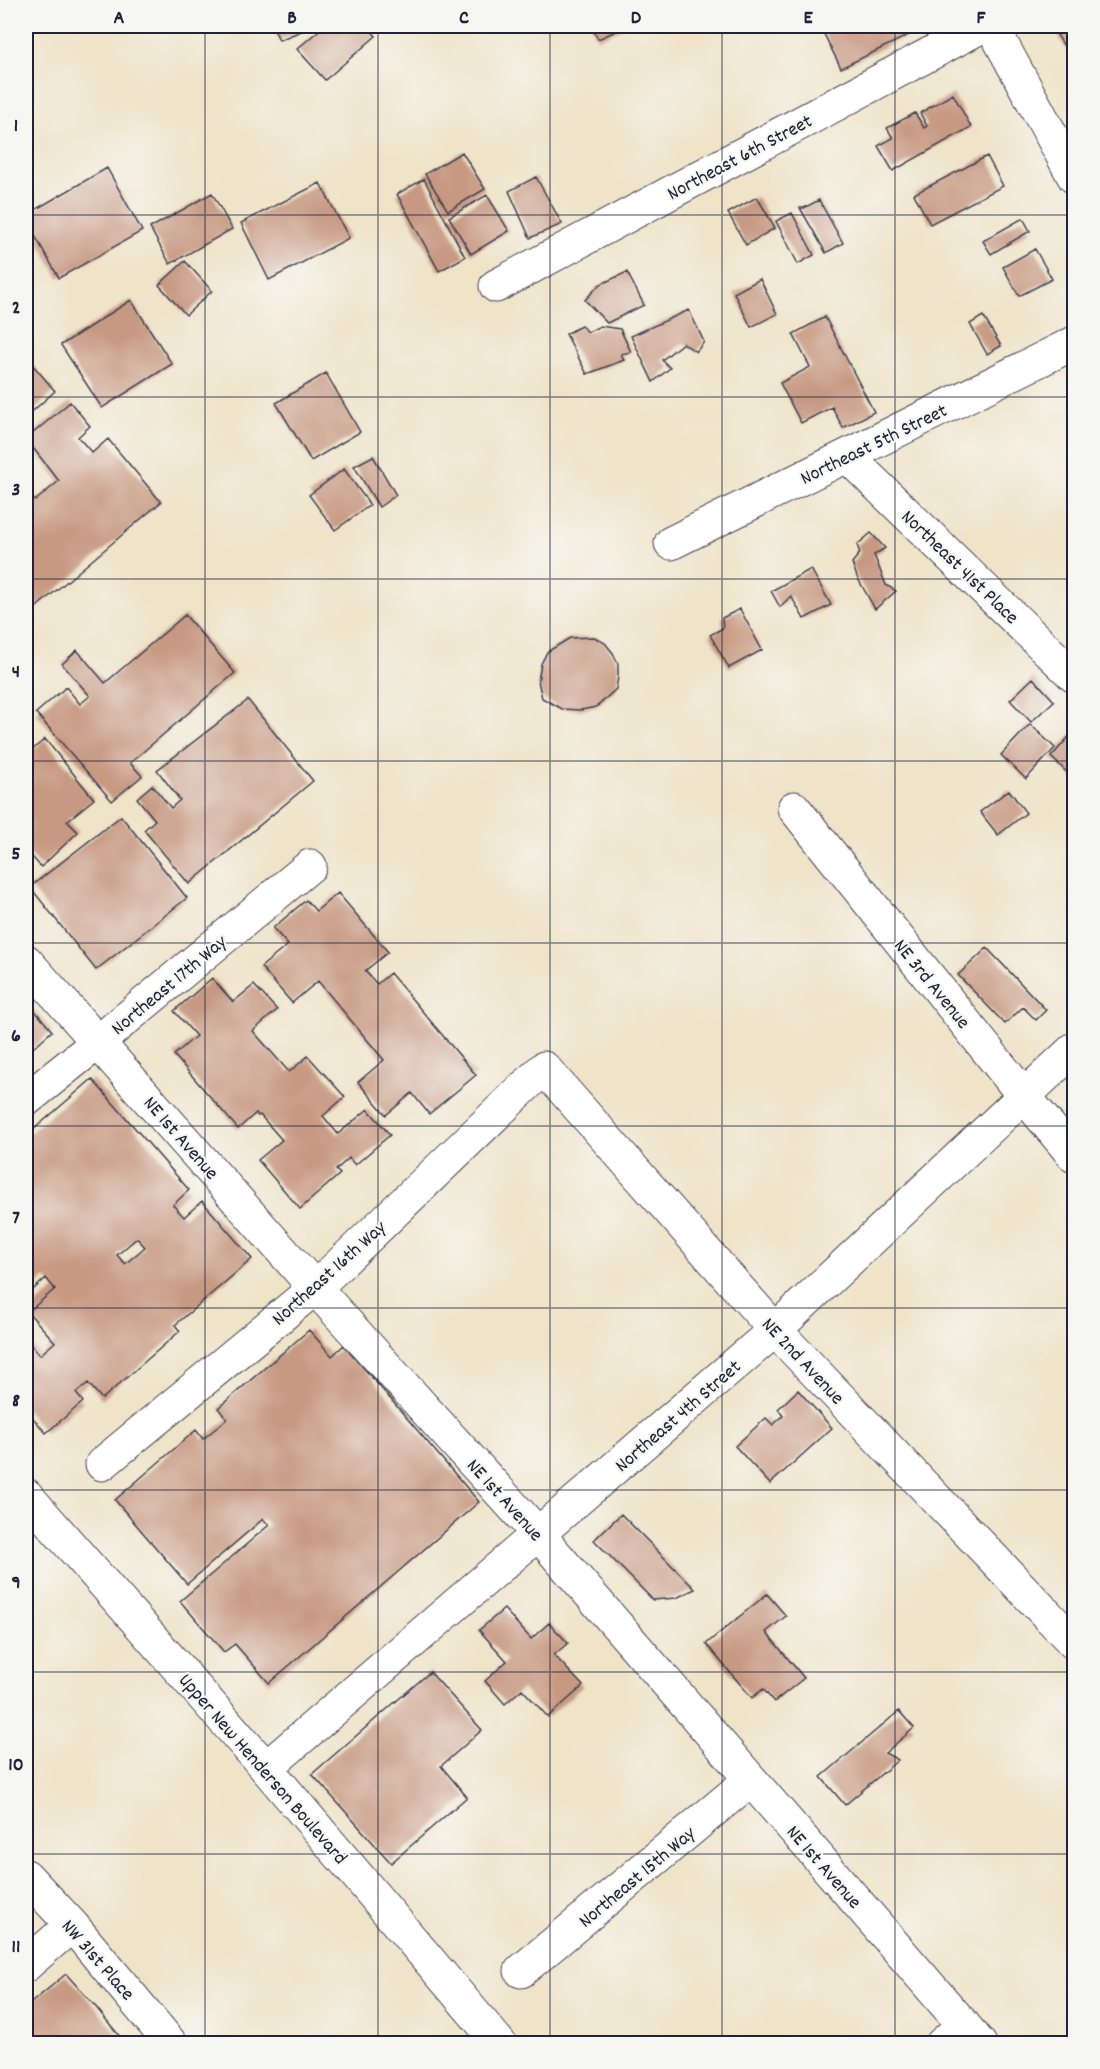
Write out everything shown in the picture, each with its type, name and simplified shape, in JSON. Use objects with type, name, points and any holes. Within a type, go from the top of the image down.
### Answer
[{"type":"street","name":"Northeast 6th Street","points":[[496,286],[982,26]]},
{"type":"street","points":[[992,26],[1074,177]]},
{"type":"street","name":"Northeast 5th Street","points":[[671,543],[1074,343]]},
{"type":"street","name":"Northeast 41st Place","points":[[847,456],[1074,676]]},
{"type":"street","name":"NE 3rd Avenue","points":[[794,808],[1074,1156]]},
{"type":"street","name":"Northeast 17th Way","points":[[26,1100],[310,866]]},
{"type":"street","name":"NE 1st Avenue","points":[[26,961],[315,1288],[538,1534],[750,1780],[962,2037]]},
{"type":"street","name":"Northeast 4th Street","points":[[266,1768],[775,1330],[1074,1048]]},
{"type":"street","name":"Northeast 16th Way","points":[[102,1464],[315,1288],[544,1068]]},
{"type":"street","name":"NE 2nd Avenue","points":[[544,1068],[775,1330],[1074,1643]]},
{"type":"street","name":"Upper New Henderson Boulevard","points":[[26,1495],[266,1768],[500,2043]]},
{"type":"street","name":"Northeast 15th Way","points":[[521,1971],[750,1780]]},
{"type":"street","name":"NW 31st Place","points":[[26,1876],[72,1925],[171,2043]]},
{"type":"street","points":[[26,1965],[72,1925]]},
{"type":"building","points":[[151,26],[174,26],[156,32]]},
{"type":"building","points":[[273,26],[314,26],[279,40]]},
{"type":"building","points":[[324,26],[367,26],[376,36],[325,80],[297,49]]},
{"type":"building","points":[[591,26],[627,26],[598,39]]},
{"type":"building","points":[[825,26],[904,26],[909,35],[841,68],[821,28]]},
{"type":"building","points":[[1074,26],[1074,62],[1057,35]]},
{"type":"building","points":[[953,94],[971,127],[893,171],[878,146],[893,138],[887,128],[915,113],[924,128],[927,126],[920,113]]},
{"type":"building","points":[[462,152],[485,189],[448,211],[425,174]]},
{"type":"building","points":[[987,156],[1003,186],[930,224],[914,194]]},
{"type":"building","points":[[107,168],[142,231],[59,278],[26,220],[26,215]]},
{"type":"building","points":[[536,177],[562,224],[530,238],[509,191]]},
{"type":"building","points":[[424,179],[465,257],[439,271],[397,194]]},
{"type":"building","points":[[320,183],[349,238],[269,280],[241,223]]},
{"type":"building","points":[[212,193],[232,229],[170,264],[150,228]]},
{"type":"building","points":[[487,195],[509,231],[471,254],[449,217]]},
{"type":"building","points":[[757,197],[775,228],[746,245],[728,213]]},
{"type":"building","points":[[819,200],[843,243],[826,253],[800,208]]},
{"type":"building","points":[[792,213],[814,255],[798,264],[776,221]]},
{"type":"building","points":[[1023,218],[1030,231],[991,254],[983,241]]},
{"type":"building","points":[[1035,249],[1052,279],[1019,296],[1003,267]]},
{"type":"building","points":[[185,261],[212,291],[186,315],[159,285]]},
{"type":"building","points":[[627,272],[644,305],[607,323],[585,300],[599,285]]},
{"type":"building","points":[[760,279],[777,314],[751,327],[734,293]]},
{"type":"building","points":[[131,300],[172,364],[102,408],[61,345]]},
{"type":"building","points":[[689,310],[704,342],[696,352],[683,343],[662,360],[670,368],[653,382],[631,336]]},
{"type":"building","points":[[983,316],[1001,346],[987,354],[970,324]]},
{"type":"building","points":[[825,317],[874,412],[843,428],[832,407],[801,423],[780,383],[810,367],[793,334]]},
{"type":"building","points":[[581,326],[588,332],[600,326],[620,329],[631,352],[621,354],[624,360],[587,374],[566,334]]},
{"type":"building","points":[[26,357],[55,391],[26,417]]},
{"type":"building","points":[[326,373],[360,432],[311,461],[276,403]]},
{"type":"building","points":[[70,402],[90,426],[78,437],[92,453],[108,439],[161,502],[26,616],[26,489],[35,501],[59,481],[26,439]]},
{"type":"building","points":[[373,456],[396,495],[379,507],[354,466]]},
{"type":"building","points":[[344,469],[370,505],[335,530],[309,495]]},
{"type":"building","points":[[871,533],[885,548],[874,555],[886,585],[896,591],[875,609],[852,563],[860,553],[857,545]]},
{"type":"building","points":[[811,569],[831,605],[804,619],[791,596],[780,607],[771,591]]},
{"type":"building","points":[[740,609],[762,650],[729,668],[710,635],[723,628],[722,618]]},
{"type":"building","points":[[185,615],[235,673],[130,763],[142,776],[112,801],[36,713],[66,687],[80,704],[90,696],[62,664],[77,650],[105,683]]},
{"type":"building","points":[[594,637],[605,643],[618,664],[616,689],[596,707],[581,710],[562,709],[542,698],[538,681],[541,664],[547,652],[570,638]]},
{"type":"building","points":[[1033,678],[1054,701],[1031,722],[1010,700]]},
{"type":"building","points":[[248,700],[313,781],[189,884],[144,830],[155,820],[137,798],[152,785],[171,808],[180,800],[157,770]]},
{"type":"building","points":[[1030,724],[1055,748],[1026,779],[1001,755]]},
{"type":"building","points":[[1074,731],[1074,779],[1051,757]]},
{"type":"building","points":[[45,739],[94,799],[67,821],[78,832],[41,867],[26,850],[26,755]]},
{"type":"building","points":[[1009,790],[1026,813],[998,835],[980,812]]},
{"type":"building","points":[[121,816],[187,898],[96,970],[30,887]]},
{"type":"building","points":[[338,893],[388,952],[365,971],[377,984],[390,973],[476,1075],[429,1114],[412,1093],[386,1115],[358,1082],[384,1060],[318,981],[292,1003],[261,967],[288,945],[273,928],[306,900],[316,911]]},
{"type":"building","points":[[987,948],[1046,1010],[1036,1020],[1023,1007],[1005,1024],[958,975]]},
{"type":"building","points":[[212,978],[233,1002],[254,985],[277,1010],[253,1031],[289,1072],[308,1056],[345,1097],[323,1116],[338,1134],[368,1109],[390,1135],[355,1165],[349,1158],[336,1170],[340,1174],[300,1209],[258,1160],[282,1140],[256,1113],[238,1129],[174,1055],[196,1036],[174,1011]]},
{"type":"building","points":[[26,1000],[52,1031],[26,1054]]},
{"type":"building","points":[[92,1079],[189,1190],[173,1205],[184,1217],[202,1201],[252,1259],[175,1325],[180,1331],[102,1399],[88,1383],[76,1393],[83,1402],[46,1433],[26,1410],[26,1339],[40,1355],[55,1342],[28,1312],[55,1289],[46,1278],[26,1296],[26,1136]],"holes":[[[137,1238],[145,1247],[125,1264],[117,1255]]]},
{"type":"building","points":[[309,1330],[332,1356],[344,1345],[479,1502],[269,1683],[235,1644],[224,1652],[180,1601],[269,1525],[263,1519],[187,1584],[115,1500],[196,1430],[203,1439],[227,1419],[218,1408]]},
{"type":"building","points":[[798,1390],[832,1428],[770,1484],[735,1446],[766,1418],[773,1425],[783,1416],[778,1409]]},
{"type":"building","points":[[621,1514],[695,1589],[676,1598],[653,1600],[594,1540]]},
{"type":"building","points":[[767,1594],[786,1616],[766,1632],[804,1678],[774,1702],[763,1689],[752,1698],[706,1644]]},
{"type":"building","points":[[504,1609],[531,1639],[549,1623],[568,1643],[554,1655],[583,1686],[548,1717],[522,1689],[505,1704],[485,1681],[507,1661],[479,1630]]},
{"type":"building","points":[[430,1672],[482,1730],[441,1766],[467,1797],[391,1863],[312,1774]]},
{"type":"building","points":[[899,1711],[914,1728],[885,1753],[898,1760],[845,1805],[821,1777]]},
{"type":"building","points":[[66,1974],[126,2044],[26,2044],[26,2007]]}]
